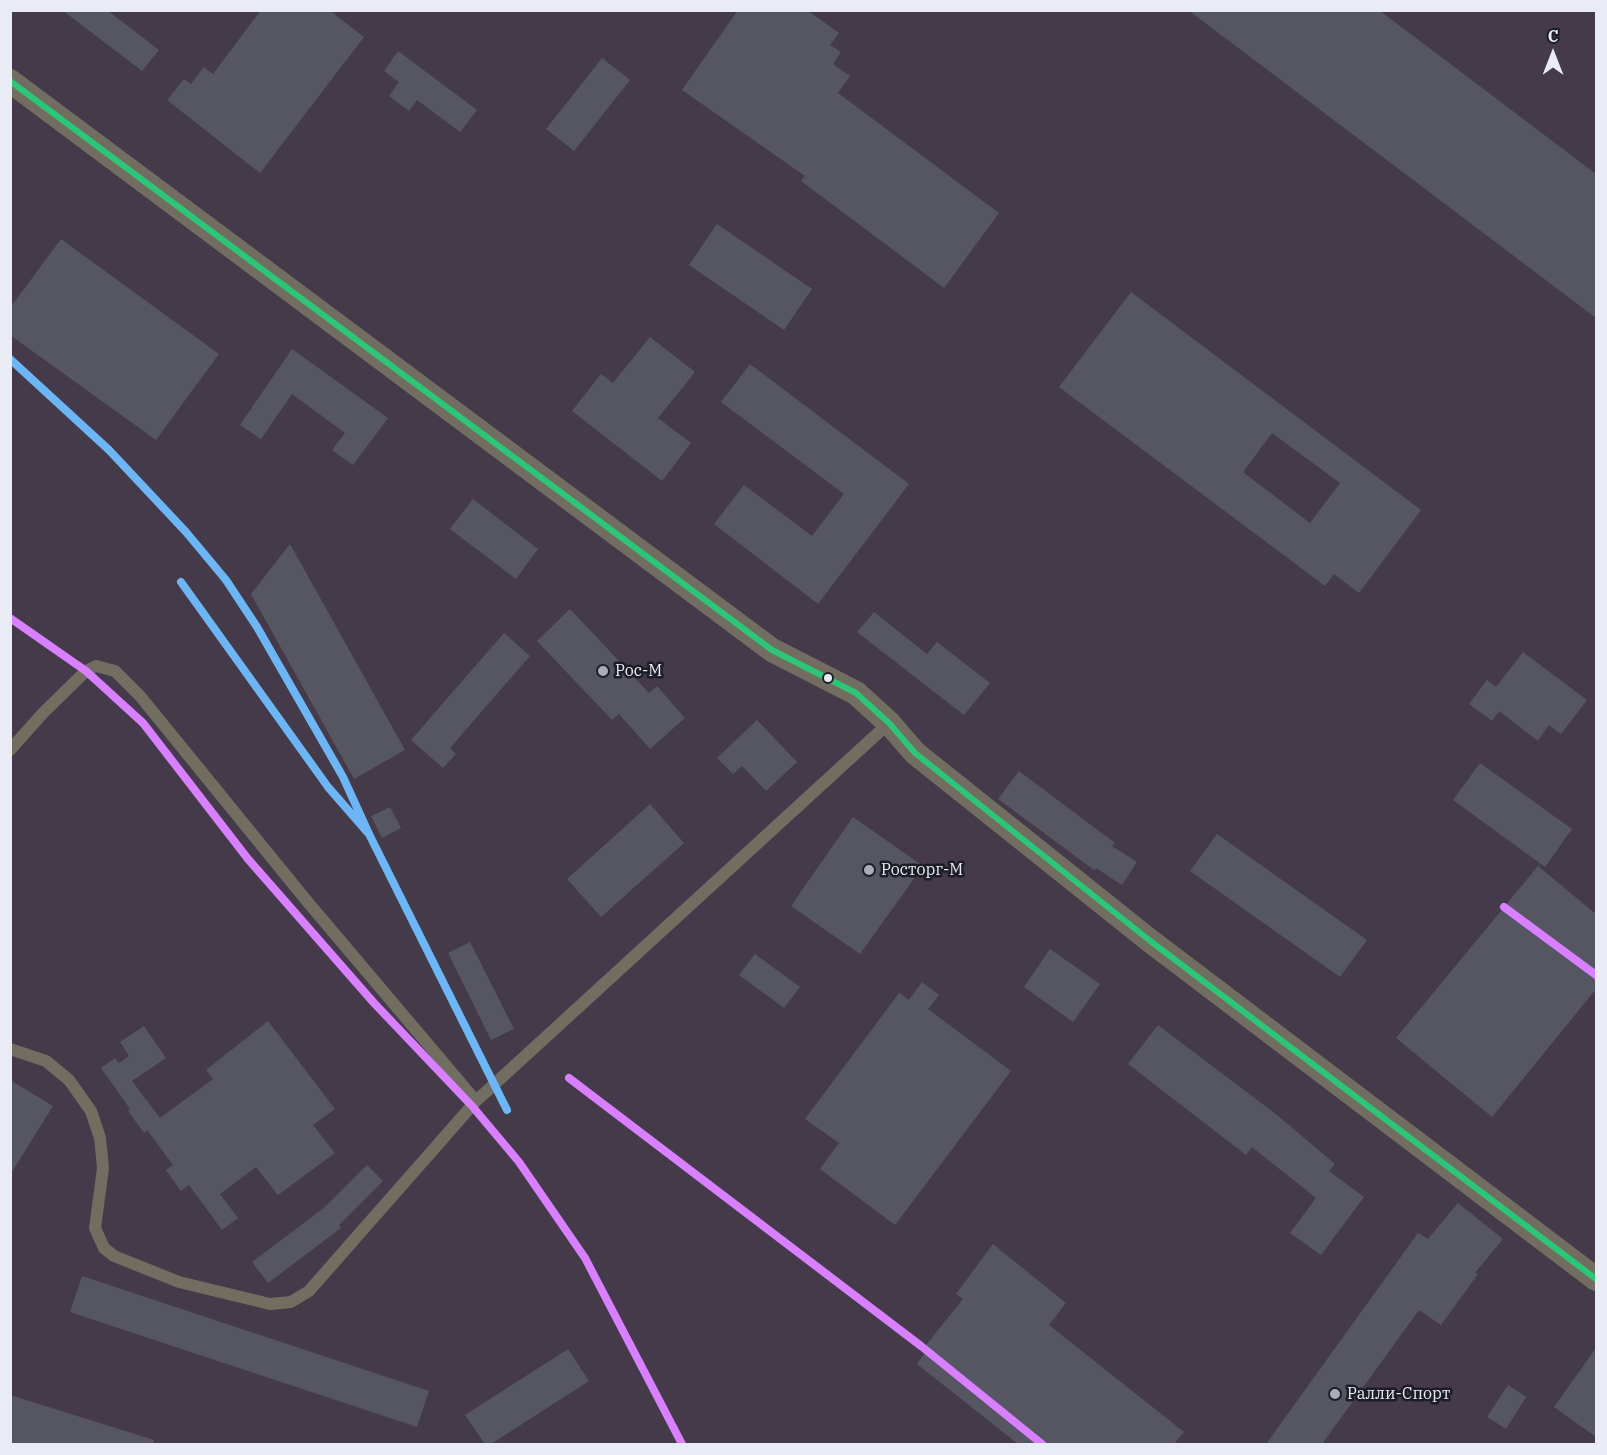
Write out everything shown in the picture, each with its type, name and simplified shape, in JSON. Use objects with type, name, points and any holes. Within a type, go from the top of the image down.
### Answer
[{"type":"street","points":[[10,81],[772,650],[856,693],[889,723],[915,753],[1149,940],[1596,1279]]},
{"type":"lane","points":[[10,750],[43,713],[86,671],[96,666],[115,671],[140,696],[306,900],[476,1101]]},
{"type":"lane","points":[[10,1049],[46,1061],[69,1080],[91,1111],[100,1138],[103,1168],[95,1228],[104,1248],[114,1256],[179,1282],[270,1304],[291,1302],[309,1291],[476,1101],[889,723]]},
{"type":"shaded area","points":[[10,11],[1596,11],[1596,1444],[11,1444]]},
{"type":"building","points":[[62,10],[107,10],[159,50],[142,71]]},
{"type":"building","points":[[261,10],[329,10],[364,37],[260,173],[167,100],[184,79],[191,84],[204,67],[213,74]]},
{"type":"building","points":[[738,10],[807,10],[839,33],[830,45],[841,52],[833,64],[850,76],[838,93],[999,213],[944,288],[801,181],[805,176],[682,90]]},
{"type":"building","points":[[1188,10],[1379,10],[1596,174],[1596,318]]},
{"type":"building","points":[[398,51],[477,110],[460,132],[417,100],[409,111],[389,96],[399,82],[384,71]]},
{"type":"building","points":[[602,58],[630,80],[574,151],[546,129]]},
{"type":"building","points":[[717,224],[812,289],[784,330],[689,265]]},
{"type":"building","points":[[61,239],[219,354],[156,440],[10,335],[10,308]]},
{"type":"building","points":[[1131,292],[1421,510],[1359,593],[1334,574],[1325,586],[1059,387]],"holes":[[[1272,433],[1340,483],[1310,523],[1243,472]]]},
{"type":"building","points":[[650,337],[695,372],[658,418],[691,443],[662,481],[572,411],[601,374],[613,383]]},
{"type":"building","points":[[292,349],[388,418],[353,465],[332,450],[345,433],[292,394],[261,439],[240,425]]},
{"type":"building","points":[[750,364],[909,484],[818,604],[714,524],[744,485],[812,536],[844,494],[721,402]]},
{"type":"building","points":[[473,499],[538,549],[516,579],[450,529]]},
{"type":"building","points":[[290,544],[405,750],[354,779],[251,594]]},
{"type":"building","points":[[570,609],[649,693],[657,686],[685,718],[650,749],[619,714],[612,720],[537,641]]},
{"type":"building","points":[[874,612],[927,654],[937,642],[990,683],[964,715],[857,632]]},
{"type":"building","points":[[504,633],[530,656],[450,748],[456,754],[443,768],[411,740]]},
{"type":"building","points":[[1523,652],[1587,700],[1561,734],[1549,725],[1538,741],[1499,711],[1492,721],[1469,704],[1487,680],[1496,687]]},
{"type":"building","points":[[757,720],[797,762],[766,791],[742,766],[733,774],[717,758]]},
{"type":"building","points":[[1480,763],[1572,829],[1545,867],[1453,800]]},
{"type":"building","points":[[1019,771],[1115,843],[1112,846],[1137,862],[1122,885],[1096,868],[1094,870],[998,799]]},
{"type":"building","points":[[650,804],[684,843],[601,917],[567,879]]},
{"type":"building","points":[[390,807],[401,828],[382,838],[371,816]]},
{"type":"building","points":[[853,817],[923,866],[860,954],[791,906]]},
{"type":"building","points":[[1217,834],[1367,940],[1340,977],[1190,871]]},
{"type":"building","points":[[1538,866],[1596,914],[1596,989],[1492,1117],[1396,1038]]},
{"type":"building","points":[[470,942],[514,1029],[491,1040],[448,953]]},
{"type":"building","points":[[1050,949],[1100,984],[1073,1022],[1024,987]]},
{"type":"building","points":[[755,954],[800,987],[784,1008],[739,975]]},
{"type":"building","points":[[922,982],[939,995],[928,1009],[1011,1071],[895,1225],[820,1169],[839,1143],[805,1119],[899,993],[909,1000]]},
{"type":"building","points":[[268,1021],[335,1109],[313,1125],[335,1153],[278,1195],[256,1167],[220,1194],[238,1218],[222,1230],[189,1185],[181,1191],[166,1170],[173,1165],[147,1130],[144,1133],[101,1068],[115,1058],[119,1063],[129,1056],[120,1042],[144,1026],[166,1058],[132,1081],[160,1118],[213,1079],[206,1070]]},
{"type":"building","points":[[1158,1025],[1277,1115],[1335,1164],[1329,1171],[1364,1197],[1321,1255],[1290,1233],[1316,1198],[1252,1147],[1246,1155],[1128,1064]]},
{"type":"building","points":[[10,1080],[53,1106],[10,1175]]},
{"type":"building","points":[[367,1165],[383,1181],[339,1225],[341,1228],[268,1283],[252,1262],[325,1207]]},
{"type":"building","points":[[1458,1203],[1503,1239],[1475,1273],[1478,1274],[1441,1325],[1419,1310],[1322,1444],[1266,1444],[1418,1233],[1428,1239]]},
{"type":"building","points":[[993,1244],[1066,1303],[1049,1325],[1184,1432],[1174,1444],[1018,1444],[917,1364],[925,1353],[922,1350],[963,1299],[956,1294]]},
{"type":"building","points":[[82,1276],[429,1391],[417,1427],[70,1312]]},
{"type":"building","points":[[1596,1348],[1596,1437],[1554,1407]]},
{"type":"building","points":[[568,1349],[589,1381],[491,1444],[485,1444],[465,1415]]},
{"type":"building","points":[[1508,1385],[1526,1397],[1506,1429],[1487,1417]]},
{"type":"building","points":[[10,1395],[154,1440],[154,1444],[10,1444]]},
{"type":"transit line","points":[[10,81],[772,650],[856,693],[889,723],[915,753],[1149,940],[1596,1279]]},
{"type":"transit line","points":[[10,359],[109,450],[186,532],[226,580],[257,627],[343,777],[369,834],[328,787],[181,582]]},
{"type":"transit line","points":[[10,618],[86,671],[143,723],[248,859],[374,1003],[472,1106],[519,1162],[585,1258],[682,1444]]},
{"type":"transit line","points":[[369,834],[507,1110]]},
{"type":"transit line","points":[[1504,907],[1596,975]]},
{"type":"transit line","points":[[569,1078],[921,1346],[1042,1444]]},
{"type":"place","name":"Рос-М","points":[[603,671]]},
{"type":"place","name":"Росторг-М","points":[[869,870]]},
{"type":"place","name":"Ралли-Спорт","points":[[1335,1394]]}]
